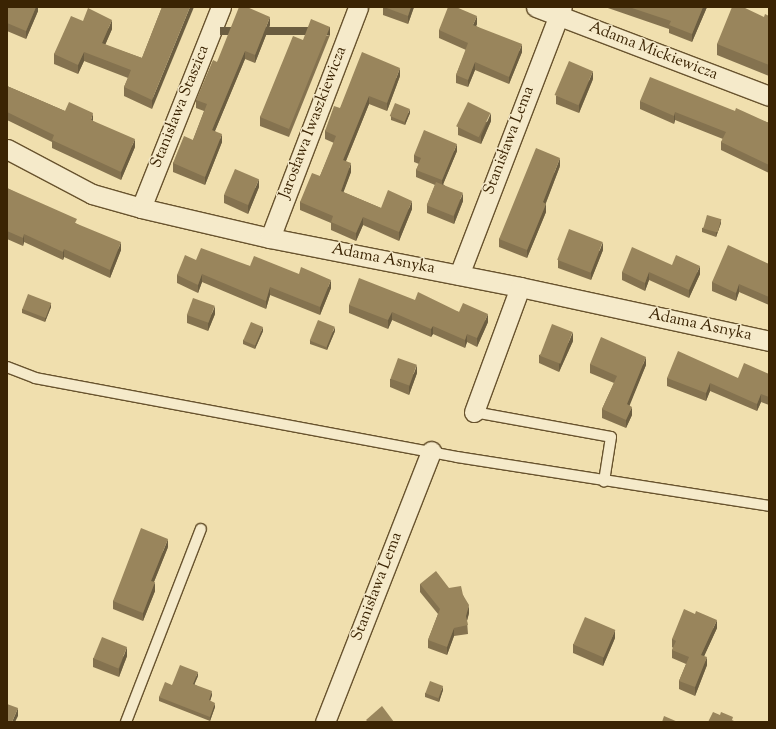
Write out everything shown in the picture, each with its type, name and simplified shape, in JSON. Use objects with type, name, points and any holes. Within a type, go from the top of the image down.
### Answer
[{"type":"street","name":"Stanisława Staszica","points":[[141,208],[221,7]]},
{"type":"street","name":"Jarosława Iwaszkiewicza","points":[[270,238],[358,7]]},
{"type":"street","name":"Adama Mickiewicza","points":[[536,7],[560,11],[769,96]]},
{"type":"street","name":"Stanisława Lema","points":[[459,276],[560,11]]},
{"type":"street","name":"Adama Asnyka","points":[[7,149],[92,194],[141,208],[270,238],[520,287],[769,341]]},
{"type":"street","points":[[474,412],[520,287]]},
{"type":"street","name":"Stanisława Lema","points":[[325,722],[431,451]]},
{"type":"lane","points":[[7,367],[34,378],[431,451],[604,481],[769,506]]},
{"type":"lane","points":[[474,412],[611,437],[604,481]]},
{"type":"lane","points":[[126,722],[201,529]]},
{"type":"building","points":[[8,7],[36,7],[26,31],[7,23]]},
{"type":"building","points":[[162,7],[190,7],[152,100],[124,87],[131,70],[84,52],[78,65],[54,54],[71,16],[83,21],[88,8],[112,20],[102,43],[142,58]]},
{"type":"building","points":[[239,7],[247,7],[270,17],[255,55],[245,51],[212,130],[222,134],[205,177],[173,163],[184,136],[193,140],[207,104],[196,100],[213,60],[217,62]]},
{"type":"building","points":[[384,7],[411,7],[408,16]]},
{"type":"building","points":[[448,7],[456,7],[477,16],[473,25],[522,44],[509,77],[475,62],[468,80],[456,75],[468,43],[439,30]]},
{"type":"building","points":[[629,7],[703,7],[692,34],[669,25],[671,21]]},
{"type":"building","points":[[732,7],[743,7],[764,17],[765,14],[769,16],[769,65],[717,44]]},
{"type":"building","points":[[311,19],[330,27],[289,129],[260,117],[293,36],[303,40]]},
{"type":"building","points":[[362,52],[400,68],[387,103],[369,96],[343,160],[351,163],[341,191],[381,208],[388,190],[412,201],[399,232],[363,217],[356,233],[331,222],[333,216],[300,202],[312,173],[320,176],[336,136],[325,131],[334,106],[340,108]]},
{"type":"building","points":[[569,61],[593,71],[578,105],[555,95]]},
{"type":"building","points":[[650,77],[735,111],[736,108],[769,123],[769,165],[721,142],[726,132],[675,112],[674,116],[640,101]]},
{"type":"building","points":[[7,86],[65,111],[69,102],[93,113],[91,120],[135,139],[121,172],[52,140],[54,135],[7,112]]},
{"type":"building","points":[[468,102],[490,113],[479,137],[456,126]]},
{"type":"building","points":[[395,103],[410,109],[405,122],[390,116]]},
{"type":"building","points":[[424,130],[457,144],[442,180],[416,170],[421,158],[414,155]]},
{"type":"building","points":[[536,148],[560,158],[543,202],[546,204],[527,250],[499,239]]},
{"type":"building","points":[[235,169],[259,179],[248,205],[224,195]]},
{"type":"building","points":[[436,182],[463,193],[454,216],[427,205]]},
{"type":"building","points":[[7,188],[77,219],[75,223],[121,242],[110,270],[64,249],[63,252],[24,234],[23,238],[7,231]]},
{"type":"building","points":[[707,215],[721,219],[718,233],[703,228]]},
{"type":"building","points":[[569,229],[603,242],[591,273],[557,260]]},
{"type":"building","points":[[728,245],[769,264],[769,297],[739,284],[736,293],[712,282]]},
{"type":"building","points":[[632,247],[672,265],[676,255],[700,266],[689,290],[649,272],[645,283],[622,272]]},
{"type":"building","points":[[201,248],[250,266],[254,256],[299,274],[301,267],[331,280],[320,307],[270,287],[266,301],[202,274],[198,285],[177,275],[185,255],[196,260]]},
{"type":"building","points":[[359,278],[415,300],[418,292],[459,312],[463,303],[488,314],[477,338],[467,334],[465,340],[433,326],[431,329],[392,312],[388,320],[349,305]]},
{"type":"building","points":[[28,294],[51,303],[46,318],[22,309]]},
{"type":"building","points":[[193,298],[215,306],[208,323],[187,315]]},
{"type":"building","points":[[318,320],[335,327],[326,347],[310,340]]},
{"type":"building","points":[[251,322],[263,327],[255,345],[243,340]]},
{"type":"building","points":[[552,324],[573,332],[560,364],[540,356]]},
{"type":"building","points":[[601,337],[646,357],[627,404],[632,407],[626,420],[602,409],[617,376],[590,364]]},
{"type":"building","points":[[678,351],[738,378],[744,363],[769,374],[769,397],[761,394],[757,404],[710,383],[706,393],[667,378]]},
{"type":"building","points":[[398,358],[417,365],[409,386],[390,379]]},
{"type":"building","points":[[141,528],[168,539],[151,581],[155,582],[143,613],[113,601]]},
{"type":"building","points":[[436,571],[449,588],[461,586],[463,595],[469,605],[466,616],[468,625],[454,628],[447,647],[428,640],[440,609],[420,584]]},
{"type":"building","points":[[684,609],[695,614],[696,611],[717,620],[701,655],[707,657],[695,687],[679,681],[689,657],[672,650],[676,641],[672,639]]},
{"type":"building","points":[[585,617],[615,630],[604,658],[573,645]]},
{"type":"building","points":[[102,637],[127,647],[118,668],[93,658]]},
{"type":"building","points":[[180,665],[198,672],[193,684],[212,691],[209,700],[215,703],[210,717],[159,697],[165,682],[172,685]]},
{"type":"building","points":[[430,681],[443,686],[438,698],[425,693]]},
{"type":"building","points":[[7,704],[18,708],[12,722],[7,722]]},
{"type":"building","points":[[382,706],[394,722],[368,722],[366,720]]},
{"type":"building","points":[[713,712],[720,715],[721,712],[733,717],[732,720],[736,722],[708,722]]},
{"type":"building","points":[[664,716],[678,722],[662,722]]}]
